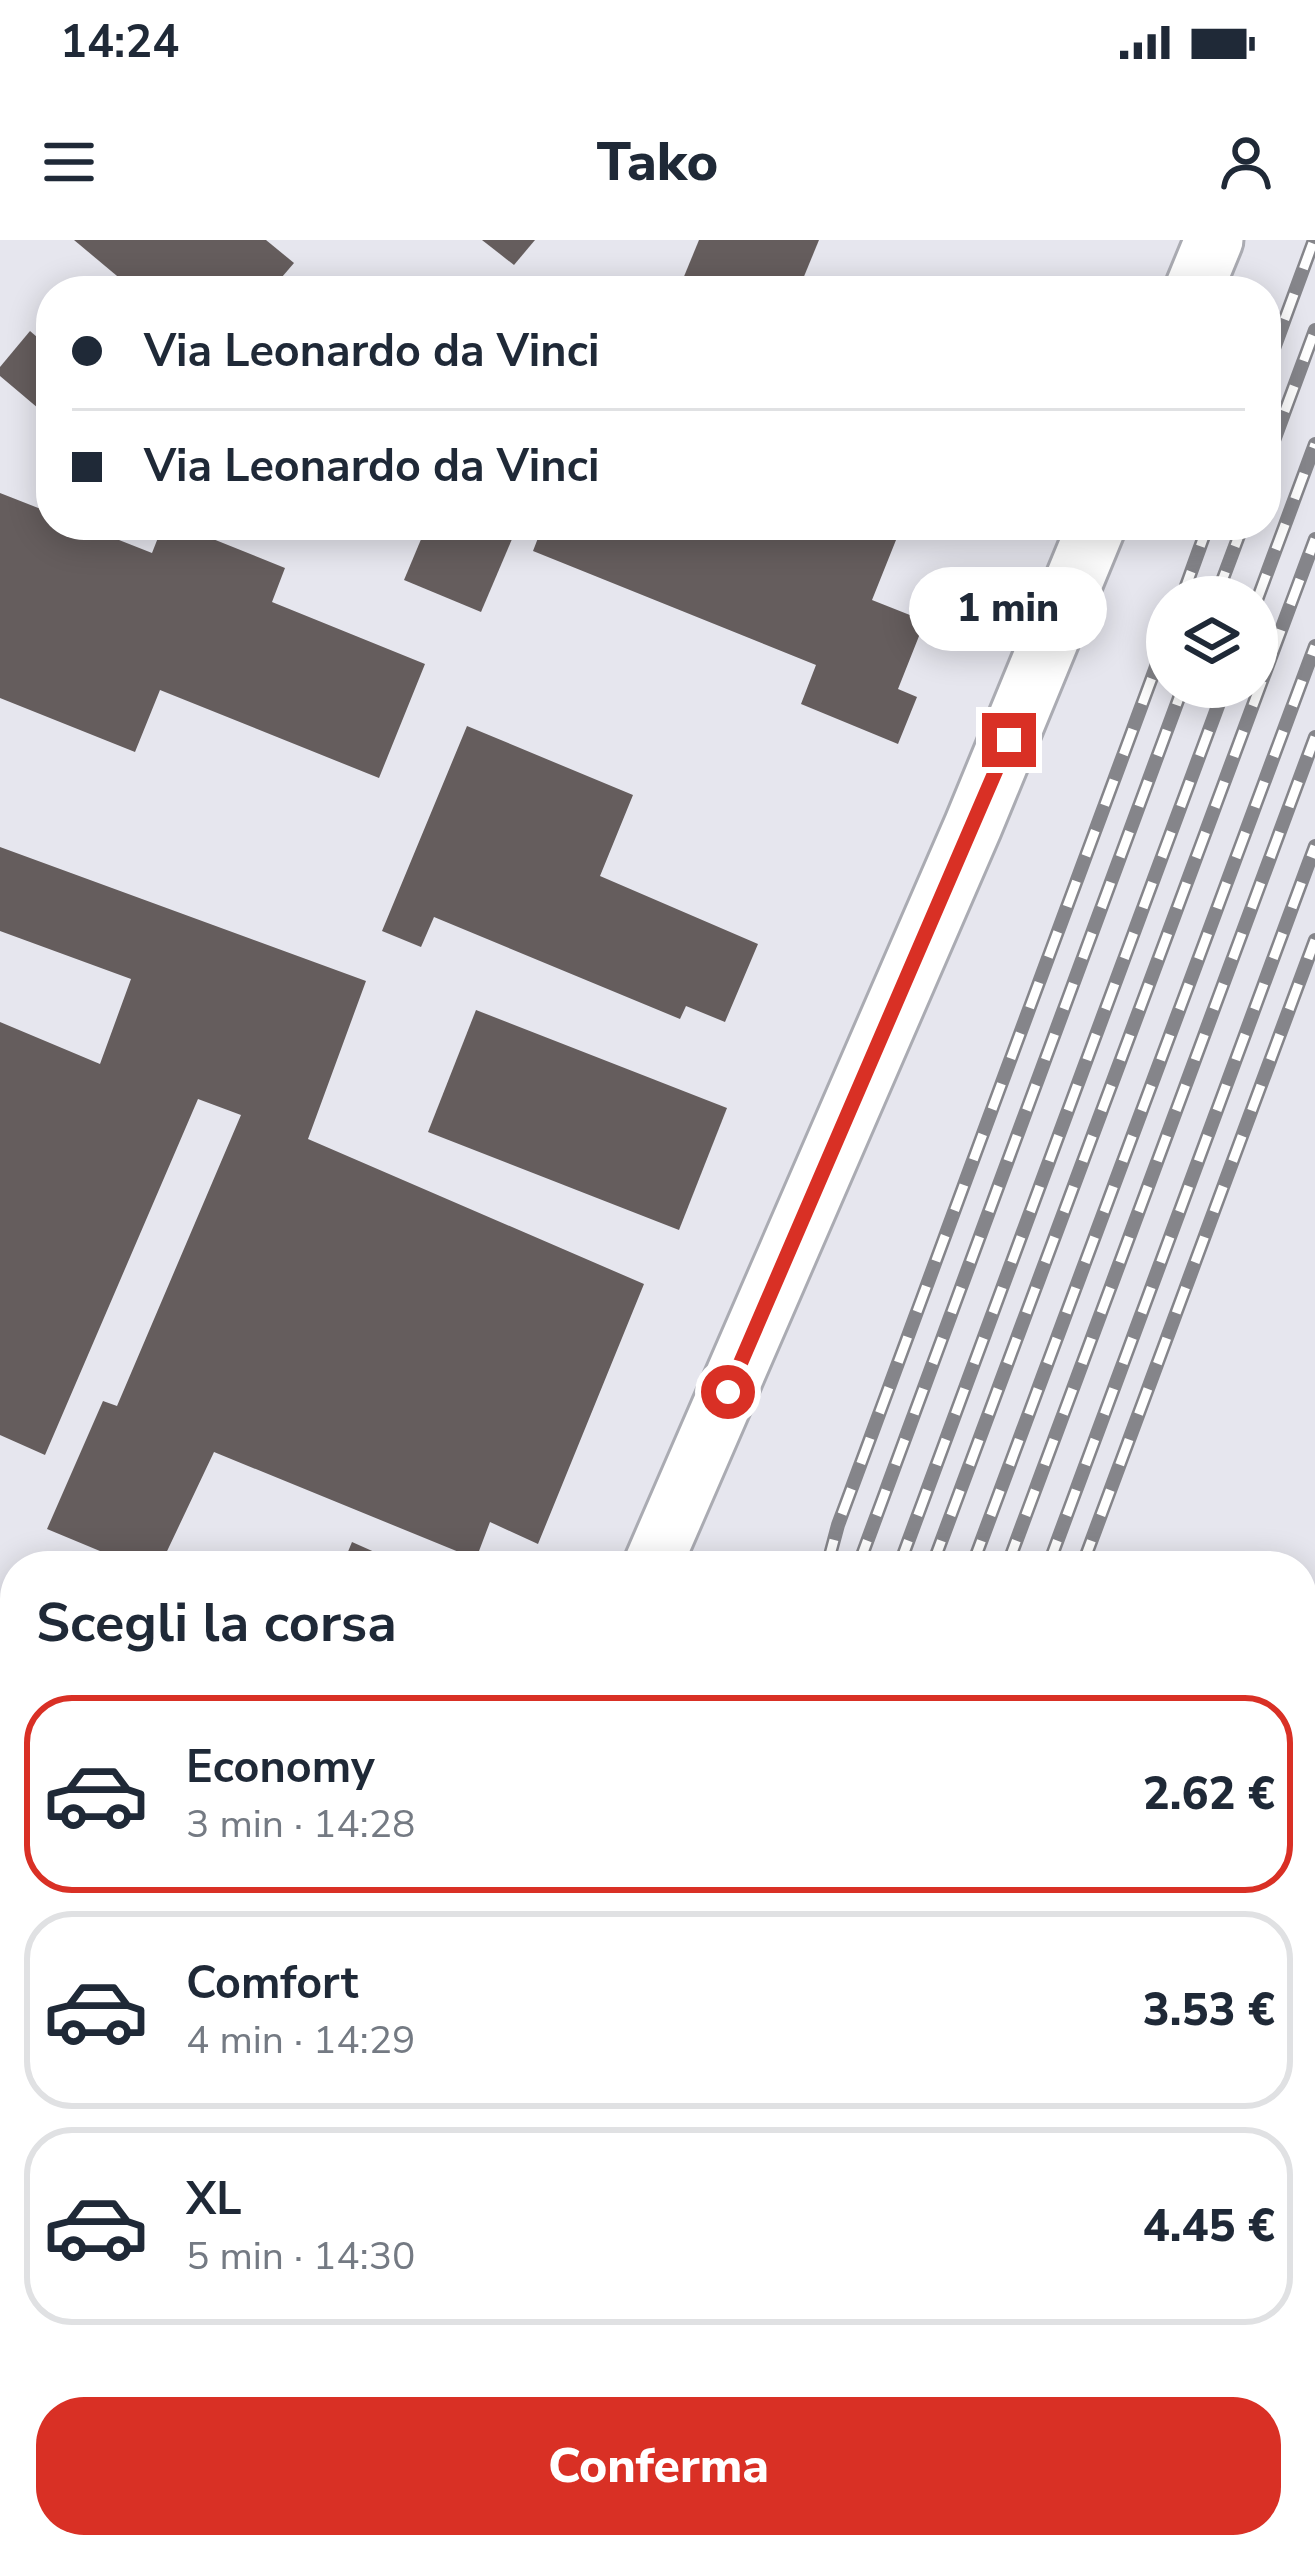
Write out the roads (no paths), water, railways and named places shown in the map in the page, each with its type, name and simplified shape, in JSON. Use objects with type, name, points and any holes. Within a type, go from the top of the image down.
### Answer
[{"type":"street","points":[[1199,276],[1214,240]]},
{"type":"street","points":[[659,1551],[973,826],[1090,540]]},
{"type":"railway","points":[[1281,329],[1314,240]]},
{"type":"railway","points":[[1281,422],[1315,330]]},
{"type":"railway","points":[[1281,535],[1315,444]]},
{"type":"railway","points":[[938,1551],[1315,539]]},
{"type":"railway","points":[[1190,576],[1203,540]]},
{"type":"railway","points":[[1224,576],[1237,540]]},
{"type":"railway","points":[[1266,576],[1279,540]]},
{"type":"railway","points":[[978,1551],[1315,646]]},
{"type":"railway","points":[[831,1551],[1146,694]]},
{"type":"railway","points":[[864,1551],[1175,708]]},
{"type":"railway","points":[[905,1551],[1217,708]]},
{"type":"railway","points":[[1013,1551],[1315,737]]},
{"type":"railway","points":[[1054,1551],[1315,846]]},
{"type":"railway","points":[[1088,1551],[1315,940]]}]
